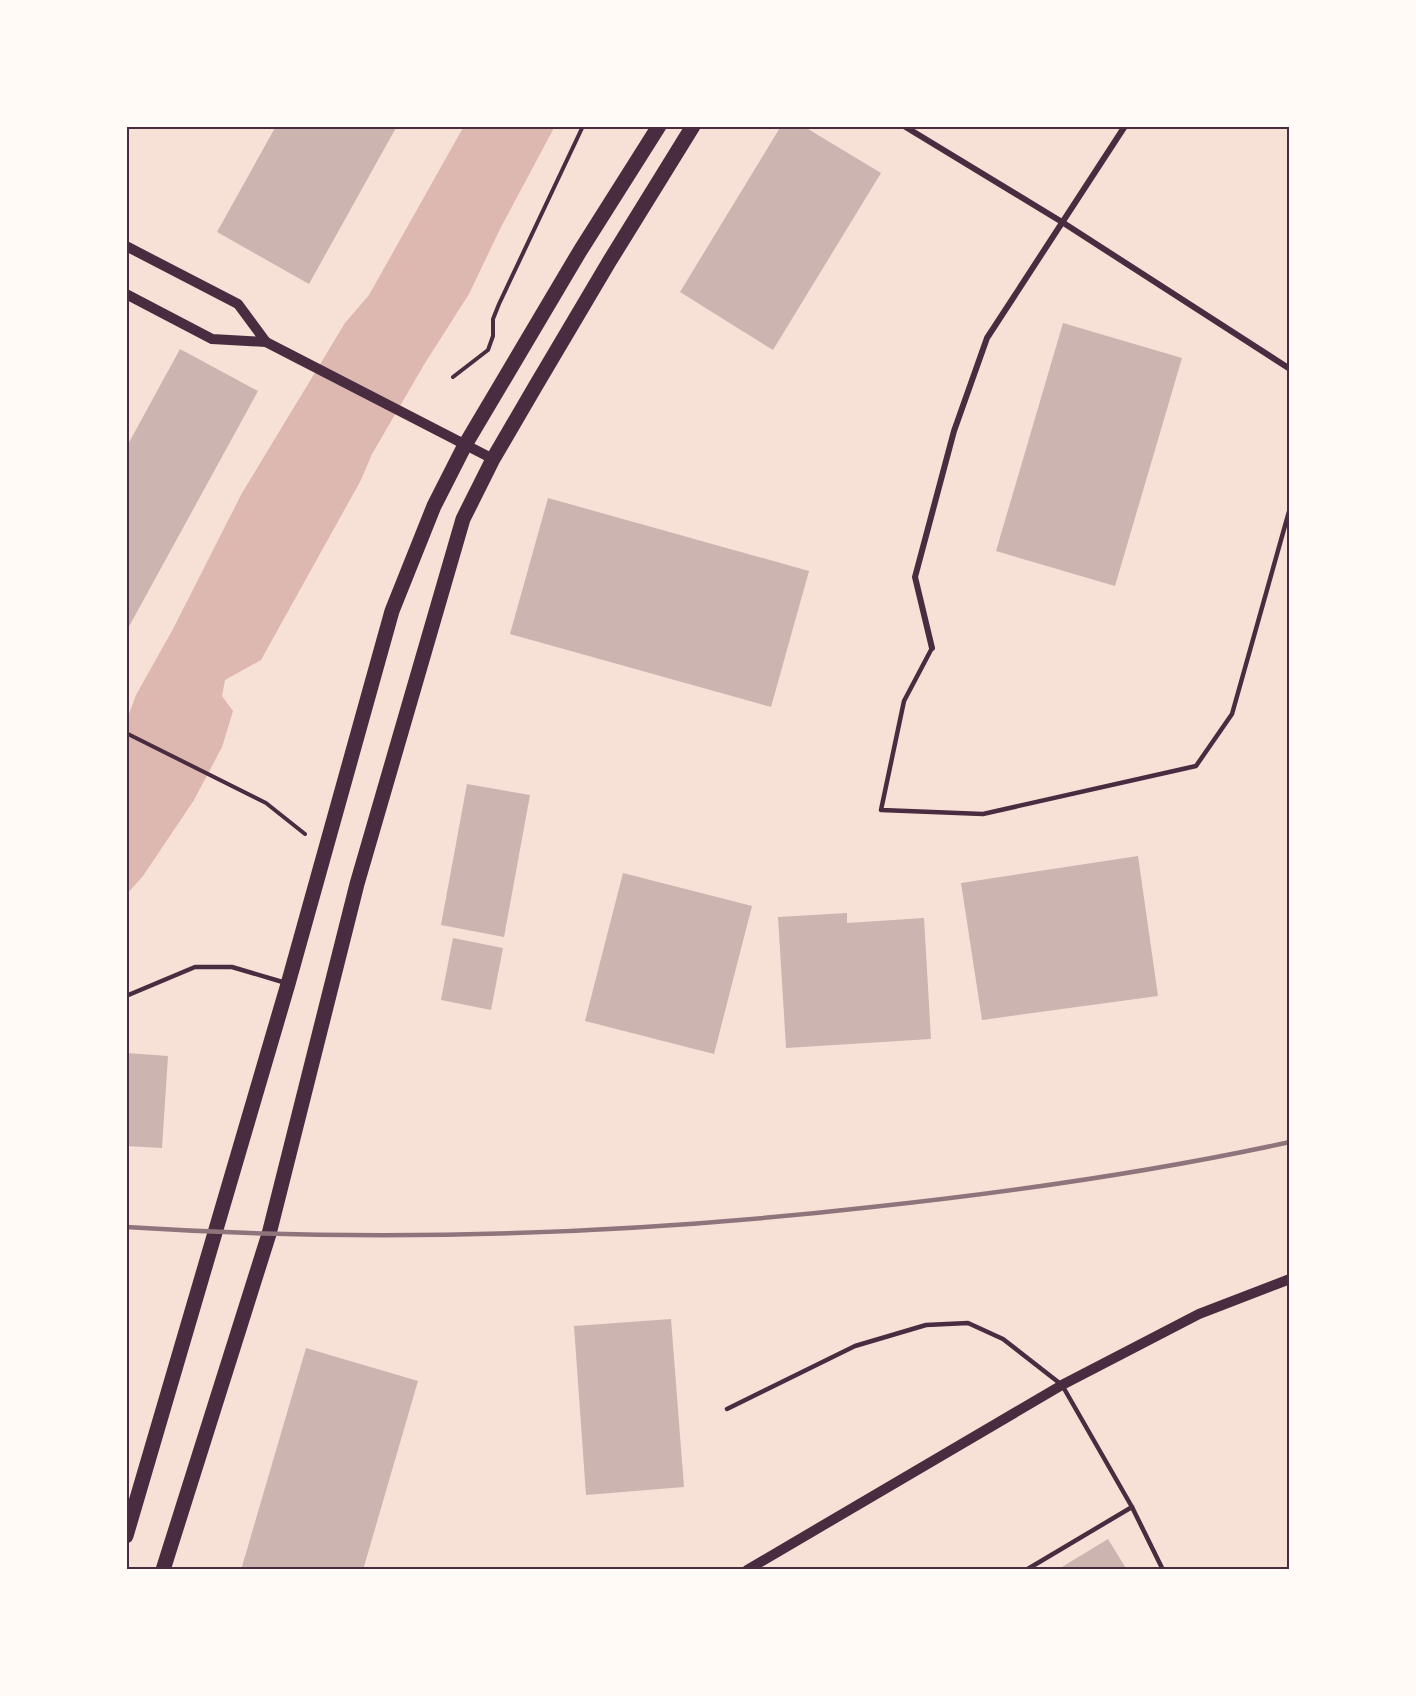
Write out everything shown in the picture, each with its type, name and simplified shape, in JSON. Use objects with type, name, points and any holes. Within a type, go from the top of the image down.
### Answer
[{"type":"main road","points":[[126,1536],[288,984],[392,611],[434,506],[465,445],[574,261],[658,126]]},
{"type":"main road","points":[[163,1570],[269,1234],[357,884],[463,519],[494,459],[609,262],[693,126]]},
{"type":"street","points":[[904,126],[1062,222],[1290,369]]},
{"type":"street","points":[[932,648],[915,577],[954,431],[987,338],[1125,126]]},
{"type":"street","points":[[126,246],[238,304],[266,342]]},
{"type":"street","points":[[126,294],[212,339],[266,342],[494,459]]},
{"type":"street","points":[[747,1570],[1062,1385],[1199,1314],[1290,1279]]},
{"type":"lane","points":[[932,648],[904,701],[881,810],[983,814],[1196,766],[1232,714],[1290,508]]},
{"type":"lane","points":[[126,996],[195,967],[232,967],[288,984]]},
{"type":"lane","points":[[727,1409],[855,1346],[926,1325],[968,1323],[1003,1339],[1062,1385],[1132,1508],[1163,1570]]},
{"type":"lane","points":[[1026,1570],[1132,1508]]},
{"type":"path","points":[[453,377],[488,350],[493,336],[493,319],[499,304],[583,126]]},
{"type":"path","points":[[126,733],[266,803],[325,851]]},
{"type":"shaded area","points":[[464,126],[555,126],[500,229],[469,294],[425,363],[372,454],[361,480],[261,660],[225,680],[222,696],[233,711],[222,747],[194,800],[143,876],[126,895],[126,722],[136,695],[173,629],[242,493],[345,323],[369,295]]},
{"type":"building","points":[[276,126],[397,126],[309,284],[217,232]]},
{"type":"building","points":[[781,126],[803,126],[881,173],[773,350],[680,292]]},
{"type":"building","points":[[1063,323],[1182,358],[1115,586],[996,551]]},
{"type":"building","points":[[180,349],[258,391],[126,632],[126,448]]},
{"type":"building","points":[[548,498],[809,571],[771,707],[510,634]]},
{"type":"building","points":[[467,784],[530,795],[504,937],[441,925]]},
{"type":"building","points":[[1138,856],[1158,996],[982,1020],[961,883]]},
{"type":"building","points":[[623,873],[752,906],[714,1054],[585,1021]]},
{"type":"building","points":[[847,913],[847,923],[924,918],[931,1039],[786,1048],[778,917]]},
{"type":"building","points":[[453,938],[503,948],[491,1010],[441,1000]]},
{"type":"building","points":[[126,1053],[168,1056],[162,1148],[126,1146]]},
{"type":"building","points":[[671,1319],[684,1487],[586,1495],[574,1326]]},
{"type":"building","points":[[306,1348],[418,1381],[363,1570],[241,1570]]},
{"type":"building","points":[[1108,1539],[1127,1570],[1057,1570]]},
{"type":"railway","points":[[126,1227],[312,1235],[406,1235],[499,1234],[686,1224],[779,1217],[1029,1188],[1186,1163],[1290,1142]]}]
